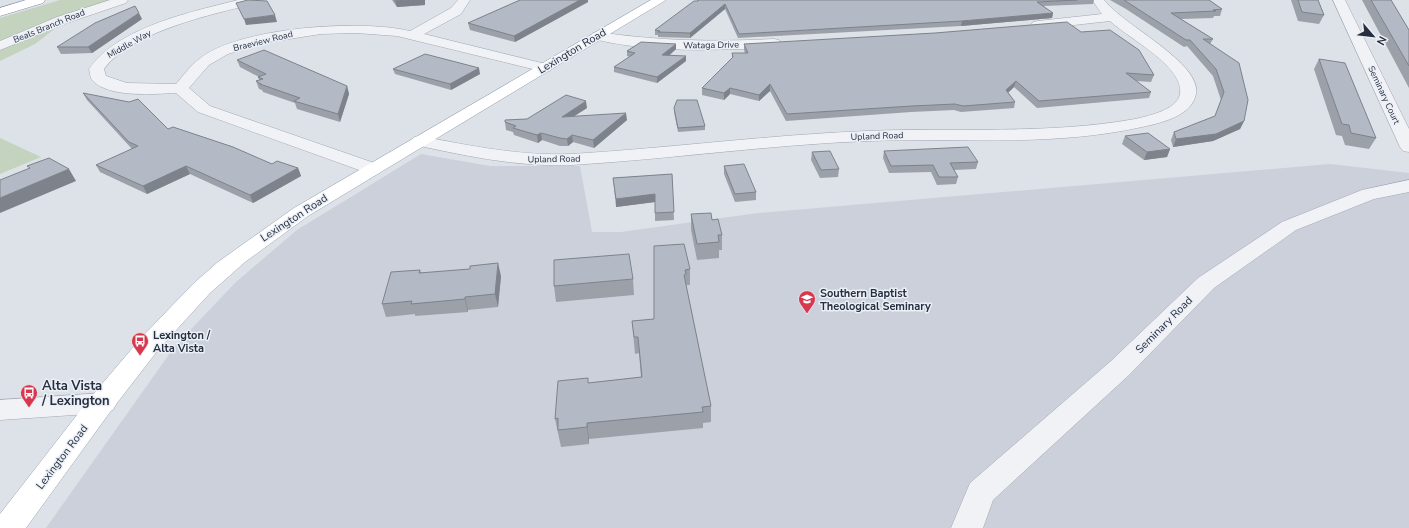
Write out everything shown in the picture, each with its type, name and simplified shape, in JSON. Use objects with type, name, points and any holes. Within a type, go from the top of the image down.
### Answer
[{"type":"main road","points":[[0,12],[39,0]]},
{"type":"main road","name":"Lexington Road","points":[[8,528],[157,335],[204,286],[256,243],[301,212],[660,0]]},
{"type":"street","name":"Beals Branch Road","points":[[0,46],[62,20],[122,0]]},
{"type":"street","name":"Middle Way","points":[[180,88],[122,86],[103,81],[99,78],[96,69],[105,57],[152,31],[188,18],[254,0]]},
{"type":"street","points":[[413,35],[456,11],[464,0]]},
{"type":"street","name":"Upland Road","points":[[420,141],[482,155],[557,160],[852,137],[1050,134],[1094,130],[1150,120],[1173,111],[1183,104],[1189,96],[1190,89],[1184,74],[1167,58],[1106,13],[1098,0]]},
{"type":"street","name":"Seminary Court","points":[[1339,0],[1409,147]]},
{"type":"street","points":[[1023,26],[1112,17]]},
{"type":"street","name":"Braeview Road","points":[[180,88],[196,69],[214,56],[234,47],[262,39],[294,33],[334,29],[368,29],[413,35],[544,68]]},
{"type":"street","name":"Wataga Drive","points":[[598,36],[646,43],[695,46],[788,42]]},
{"type":"street","points":[[180,88],[204,109],[373,169]]},
{"type":"street","name":"Seminary Road","points":[[967,528],[981,492],[1120,368],[1206,283],[1289,226],[1369,194],[1409,186]]},
{"type":"street","points":[[0,410],[103,403]]},
{"type":"shaded area","name":"Southern Baptist Theological Seminary","points":[[421,154],[490,166],[580,166],[592,232],[621,232],[758,213],[1330,164],[1409,173],[1409,528],[46,528],[175,346],[236,282],[297,230]]},
{"type":"green space","points":[[60,0],[119,0],[0,43],[0,18]]},
{"type":"green space","points":[[62,23],[35,44],[0,61],[0,50]]},
{"type":"green space","points":[[0,138],[41,157],[0,174]]},
{"type":"building","points":[[248,0],[267,1],[275,15],[244,19],[236,3]]},
{"type":"building","points":[[520,0],[580,0],[514,36],[468,23]]},
{"type":"building","points":[[1077,0],[1037,2],[1053,13],[962,21],[739,34],[725,4],[690,33],[658,32],[660,31],[655,30],[694,1]]},
{"type":"building","points":[[1124,0],[1209,0],[1222,9],[1213,10],[1216,11],[1171,13],[1213,39],[1203,39],[1239,63],[1248,100],[1244,121],[1216,134],[1176,139],[1174,132],[1215,116],[1224,92],[1216,69],[1190,40],[1186,40]]},
{"type":"building","points":[[1298,0],[1318,0],[1324,15],[1302,12]]},
{"type":"building","points":[[1371,0],[1391,0],[1409,30],[1409,66]]},
{"type":"building","points":[[135,6],[139,13],[88,47],[57,47],[95,23]]},
{"type":"building","points":[[1067,22],[1081,32],[1110,30],[1139,50],[1154,75],[1126,73],[1151,92],[1039,101],[1016,81],[1006,90],[1015,102],[963,106],[955,104],[912,106],[787,114],[770,84],[759,95],[730,88],[724,93],[702,88],[733,57],[732,53],[748,53],[744,44],[935,33]]},
{"type":"building","points":[[641,42],[676,44],[662,55],[686,56],[657,77],[614,67],[635,53],[627,51]]},
{"type":"building","points":[[264,50],[347,86],[338,114],[294,101],[300,98],[260,84],[256,81],[263,79],[258,77],[266,74],[237,60]]},
{"type":"building","points":[[425,54],[479,68],[450,84],[393,69]]},
{"type":"building","points":[[1319,59],[1345,63],[1376,138],[1351,133],[1349,125],[1342,124]]},
{"type":"building","points":[[83,93],[129,102],[138,99],[168,129],[173,127],[233,147],[272,164],[277,161],[298,168],[250,195],[186,166],[143,186],[96,165],[138,146],[129,142]]},
{"type":"building","points":[[566,95],[586,101],[562,117],[626,113],[593,140],[572,135],[567,139],[541,133],[537,135],[513,128],[516,126],[505,122],[505,120],[527,119]]},
{"type":"building","points":[[677,100],[697,100],[705,126],[678,128],[674,108]]},
{"type":"building","points":[[1148,133],[1170,149],[1147,152],[1125,136]]},
{"type":"building","points":[[968,147],[978,162],[950,163],[958,177],[939,177],[933,165],[891,166],[884,151]]},
{"type":"building","points":[[830,151],[839,169],[821,170],[812,152]]},
{"type":"building","points":[[49,158],[69,169],[0,198],[0,180],[30,168],[27,166]]},
{"type":"building","points":[[744,164],[756,192],[735,194],[724,166]]},
{"type":"building","points":[[672,174],[674,212],[655,213],[655,194],[616,199],[613,178]]},
{"type":"building","points":[[711,213],[712,220],[718,219],[722,235],[718,235],[719,242],[697,244],[691,214]]},
{"type":"building","points":[[684,244],[690,269],[685,270],[686,274],[684,275],[711,406],[702,407],[703,412],[587,423],[587,427],[558,430],[558,418],[555,419],[558,381],[588,378],[588,383],[642,377],[638,337],[634,337],[632,321],[654,319],[654,246]]},
{"type":"building","points":[[629,254],[633,279],[554,286],[554,260]]},
{"type":"building","points":[[498,263],[495,294],[465,297],[465,299],[411,304],[412,301],[382,304],[391,272],[420,270],[419,273],[470,269],[470,266]]},
{"type":"place","name":"Southern Baptist Theological Seminary","points":[[807,314]]},
{"type":"place","name":"Lexington / Alta Vista","points":[[140,356]]},
{"type":"place","name":"Alta Vista / Lexington","points":[[29,408]]}]
